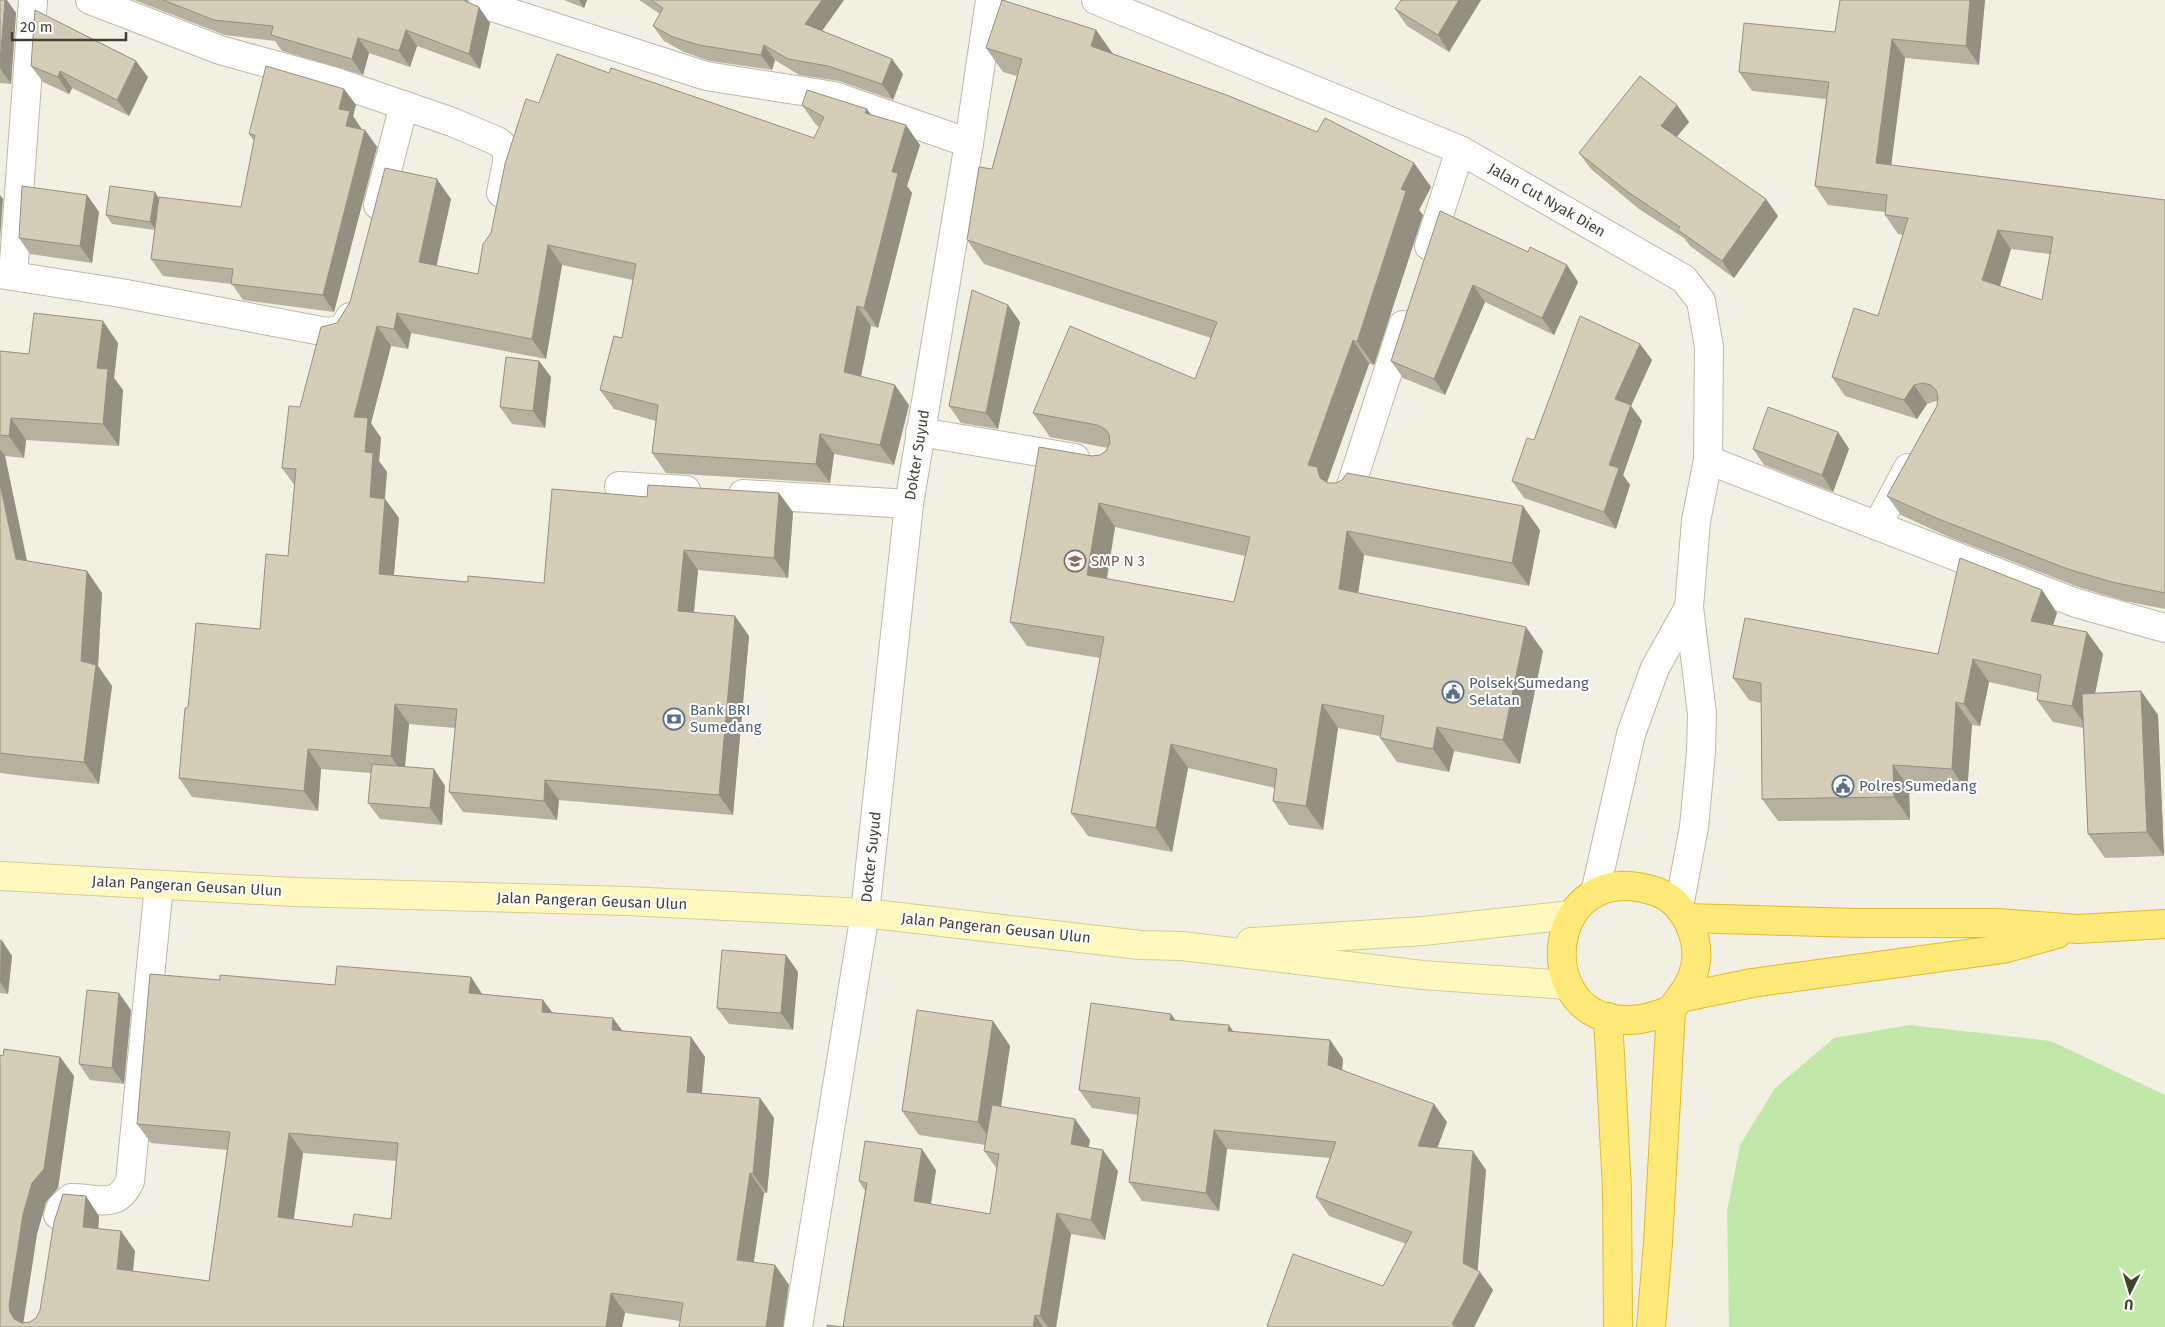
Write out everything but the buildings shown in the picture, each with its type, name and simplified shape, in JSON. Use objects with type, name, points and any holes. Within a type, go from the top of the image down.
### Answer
[{"type":"highway","points":[[1650,1327],[1675,1004],[1692,976],[1696,950],[1694,934],[1683,913],[1661,894],[1640,886],[1617,886],[1595,894],[1582,903],[1563,932],[1560,950],[1562,968],[1568,985],[1585,1005],[1608,1017],[1630,1021],[1675,1004],[1752,982],[2003,949],[2078,929]]},
{"type":"highway","points":[[1683,913],[1858,924],[1998,923],[2078,929],[2165,924]]},
{"type":"highway","points":[[1608,1017],[1617,1181],[1618,1327]]},
{"type":"main road","name":"Jalan Pangeran Geusan Ulun","points":[[0,876],[294,892],[628,901],[865,913],[1140,945],[1182,946]]},
{"type":"main road","points":[[1182,946],[1423,931],[1572,916]]},
{"type":"main road","points":[[1182,946],[1422,975],[1568,985]]},
{"type":"street","points":[[34,0],[7,275],[121,293],[334,332],[342,330],[346,326],[356,291]]},
{"type":"street","points":[[90,0],[220,50],[336,82],[452,122],[499,142],[507,150],[508,162],[496,215]]},
{"type":"street","name":"Dokter Suyud","points":[[798,1327],[865,913],[909,504],[969,144],[990,0]]},
{"type":"street","name":"Jalan Cut Nyak Dien","points":[[1096,0],[1460,150],[1684,279],[1702,301],[1709,348],[1708,460],[1696,521],[1689,607]]},
{"type":"street","points":[[483,4],[706,76],[834,96],[969,144]]},
{"type":"street","points":[[373,226],[404,105]]},
{"type":"street","points":[[1420,273],[1460,150]]},
{"type":"street","points":[[1349,492],[1410,302]]},
{"type":"street","points":[[920,432],[1102,462]]},
{"type":"street","points":[[1877,526],[1922,442]]},
{"type":"street","points":[[1708,460],[2076,603],[2165,628]]},
{"type":"street","points":[[619,486],[909,504]]},
{"type":"street","points":[[1595,894],[1631,734],[1656,668],[1689,607]]},
{"type":"street","points":[[1683,913],[1694,827],[1701,752],[1702,714],[1689,607]]},
{"type":"street","points":[[52,1238],[61,1207],[71,1198],[114,1200],[125,1193],[130,1181],[160,885]]},
{"type":"green space","points":[[1910,1025],[2051,1041],[2165,1095],[2165,1327],[1729,1327],[1727,1211],[1740,1145],[1775,1088],[1834,1038]]},
{"type":"place","name":"SMP N 3","points":[[1075,561]]},
{"type":"place","name":"Polsek Sumedang Selatan","points":[[1453,692]]},
{"type":"place","name":"Bank BRI Sumedang","points":[[674,719]]},
{"type":"place","name":"Polres Sumedang","points":[[1843,786]]}]
